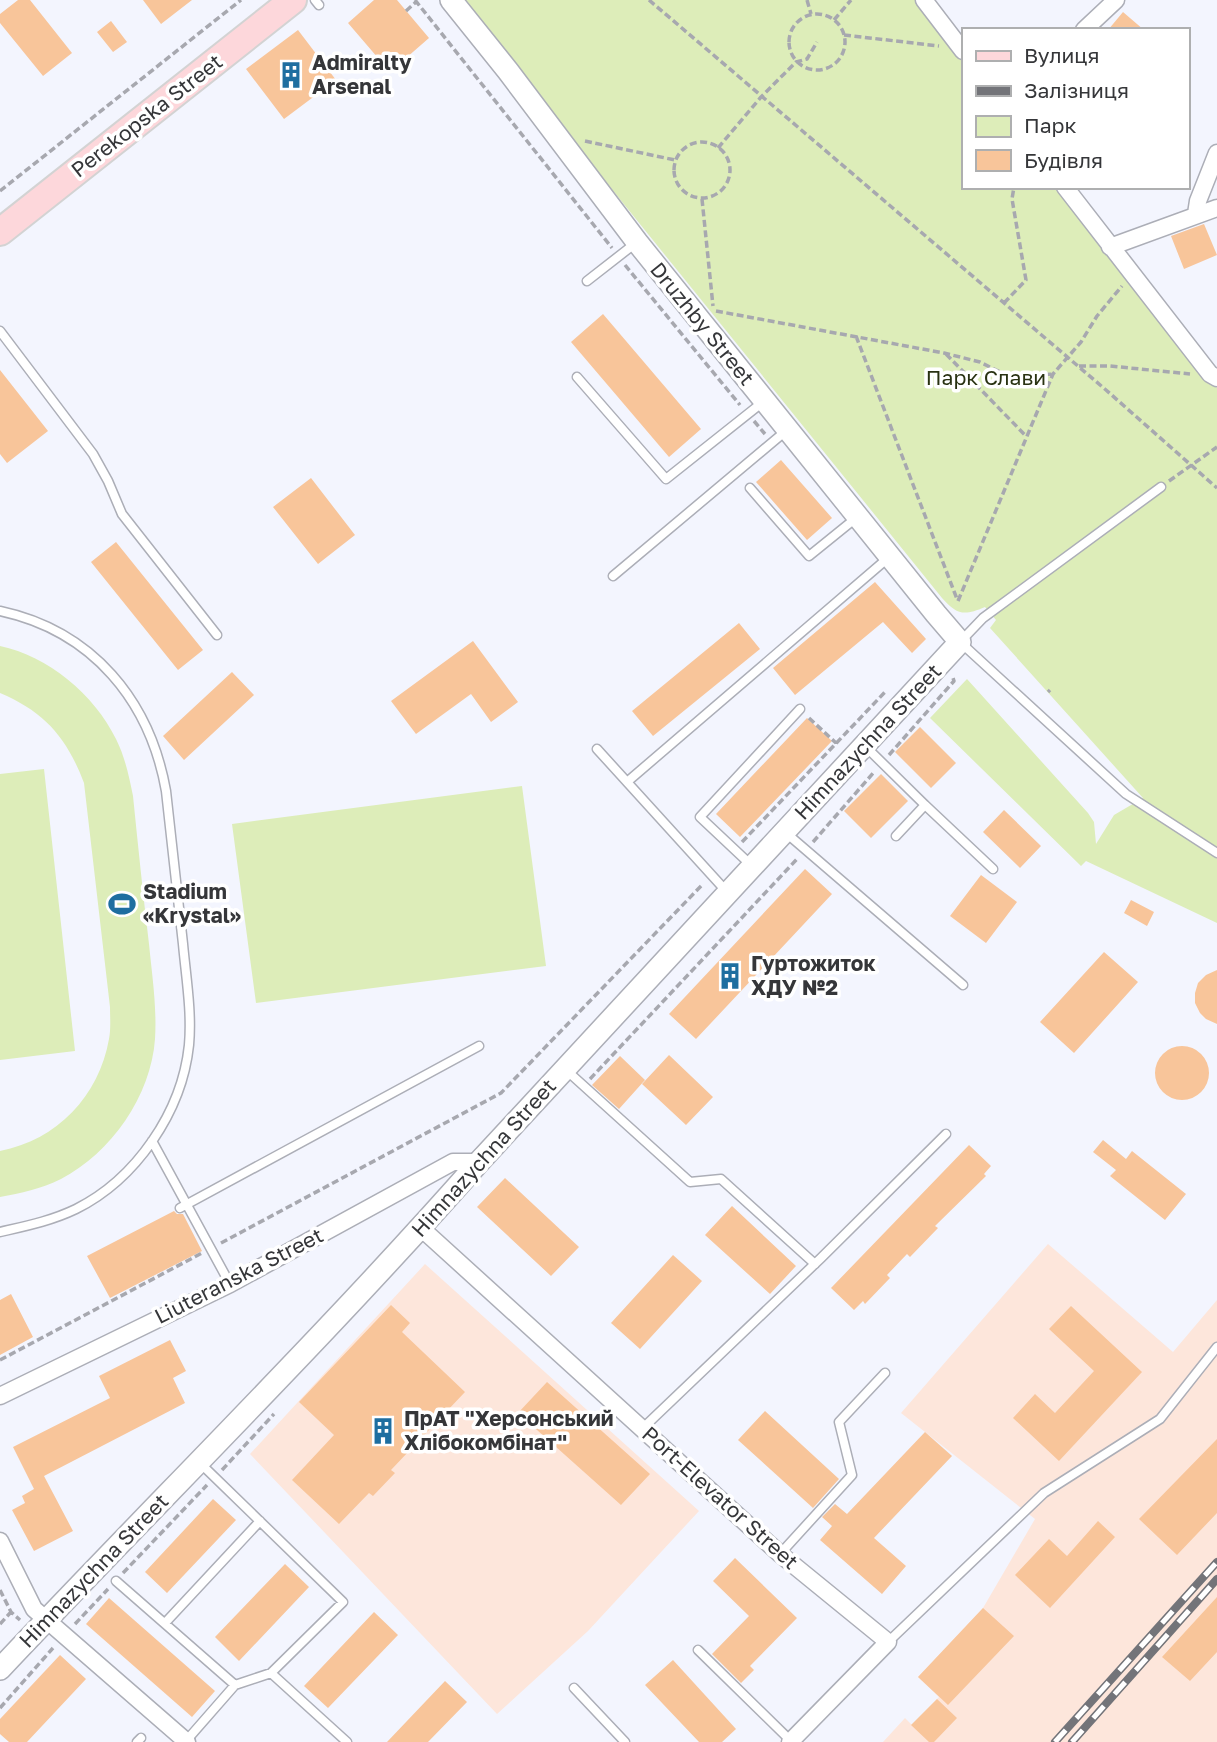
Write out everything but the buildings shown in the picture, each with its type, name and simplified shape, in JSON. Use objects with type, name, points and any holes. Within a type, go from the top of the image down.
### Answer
[{"type":"main road","name":"Perekopska Street","points":[[0,232],[293,0]]},
{"type":"street","name":"Druzhby Street","points":[[451,0],[637,242],[755,407],[779,436],[858,517],[960,642]]},
{"type":"street","points":[[924,0],[962,50]]},
{"type":"street","points":[[1086,28],[1116,0]]},
{"type":"street","points":[[1196,214],[1198,201],[1217,153]]},
{"type":"street","points":[[1066,189],[1213,376]]},
{"type":"street","points":[[1110,247],[1217,208]]},
{"type":"street","name":"Himnazychna Street","points":[[0,1669],[199,1463],[479,1162],[572,1075],[729,894],[960,642]]},
{"type":"street","name":"Liuteranska Street","points":[[0,1395],[230,1284],[453,1162],[479,1162]]},
{"type":"street","name":"Port-Elevator Street","points":[[421,1227],[780,1554],[888,1642]]},
{"type":"street","points":[[0,1541],[34,1609],[186,1741]]},
{"type":"street","points":[[791,1742],[888,1642]]},
{"type":"lane","points":[[587,281],[637,242]]},
{"type":"lane","points":[[0,331],[93,454],[122,514],[217,635]]},
{"type":"lane","points":[[577,377],[666,479],[755,407]]},
{"type":"lane","points":[[613,576],[779,436]]},
{"type":"lane","points":[[1161,486],[983,618],[960,642],[1126,794],[1217,853]]},
{"type":"lane","points":[[750,488],[809,556],[858,517]]},
{"type":"lane","points":[[627,782],[890,556]]},
{"type":"lane","points":[[0,611],[18,615],[56,631],[89,653],[121,684],[146,723],[161,762],[168,804],[189,1003],[189,1045],[179,1087],[162,1125],[142,1154],[114,1184],[77,1208],[37,1224],[0,1232]]},
{"type":"lane","points":[[754,867],[700,817],[800,709]]},
{"type":"lane","points":[[865,746],[993,869]]},
{"type":"lane","points":[[597,749],[729,894]]},
{"type":"lane","points":[[897,836],[925,805]]},
{"type":"lane","points":[[785,832],[963,985]]},
{"type":"lane","points":[[183,1206],[479,1046]]},
{"type":"lane","points":[[572,1075],[690,1182],[721,1178],[815,1264]]},
{"type":"lane","points":[[643,1428],[946,1134]]},
{"type":"lane","points":[[152,1140],[183,1206],[211,1248],[230,1284]]},
{"type":"lane","points":[[888,1642],[1044,1493],[1160,1419],[1217,1347]]},
{"type":"lane","points":[[780,1554],[852,1475],[839,1422],[885,1373]]},
{"type":"lane","points":[[186,1741],[235,1685],[271,1673],[343,1602],[199,1463]]},
{"type":"lane","points":[[165,1623],[260,1521]]},
{"type":"lane","points":[[116,1581],[235,1685]]},
{"type":"lane","points":[[698,1650],[791,1742]]},
{"type":"lane","points":[[271,1673],[347,1742]]},
{"type":"lane","points":[[575,1688],[625,1742]]},
{"type":"path","points":[[0,191],[241,0]]},
{"type":"path","points":[[649,0],[1079,366],[1217,488]]},
{"type":"path","points":[[807,0],[811,14]]},
{"type":"path","points":[[834,20],[851,0]]},
{"type":"path","points":[[406,11],[415,1],[618,256],[779,436]]},
{"type":"path","points":[[811,14],[820,14],[834,20],[844,35],[844,49],[834,64],[817,71],[796,62],[789,50],[790,32],[795,23],[811,14]]},
{"type":"path","points":[[844,35],[962,50]]},
{"type":"path","points":[[718,148],[761,97],[796,62],[807,59],[817,42]]},
{"type":"path","points":[[575,139],[675,160]]},
{"type":"path","points":[[705,142],[718,148],[727,158],[729,177],[719,193],[702,199],[684,193],[678,187],[674,178],[675,160],[680,152],[696,143],[705,142]]},
{"type":"path","points":[[1004,303],[1026,280],[1012,199],[1014,189]]},
{"type":"path","points":[[702,199],[713,311],[944,353],[980,362],[1000,372],[1025,376],[1053,374]]},
{"type":"path","points":[[856,336],[958,601],[1053,374],[1132,275]]},
{"type":"path","points":[[944,353],[1027,436]]},
{"type":"path","points":[[1079,366],[1110,366],[1213,376]]},
{"type":"path","points":[[1161,486],[1217,447]]},
{"type":"path","points":[[572,1075],[590,1079],[806,850],[954,681],[951,673]]},
{"type":"path","points":[[800,709],[836,743]]},
{"type":"path","points":[[0,1360],[501,1093]]},
{"type":"path","points":[[0,1708],[64,1635],[280,1407]]},
{"type":"path","points":[[0,1624],[11,1612]]},
{"type":"shaded area","points":[[1048,1244],[1173,1352],[1217,1300],[1217,1742],[883,1742],[905,1718],[912,1725],[939,1697],[918,1677],[983,1608],[1035,1519],[901,1413]]},
{"type":"shaded area","points":[[425,1264],[699,1511],[588,1631],[497,1714],[250,1454]]},
{"type":"green space","name":"Парк Слави","points":[[459,0],[916,0],[962,61],[962,189],[1058,189],[1134,290],[1217,388],[1217,923],[1086,861],[1081,866],[930,718],[967,679],[1088,813],[1094,822],[1096,844],[1114,815],[1143,798],[990,628],[996,620],[985,607],[972,612],[961,612],[952,608]]},
{"type":"green space","name":"Stadium «Krystal»","points":[[0,646],[35,658],[68,679],[107,722],[119,746],[133,796],[153,979],[155,1039],[146,1081],[137,1101],[112,1138],[79,1168],[61,1179],[38,1188],[0,1197],[0,1151],[40,1137],[57,1126],[85,1097],[96,1079],[109,1039],[110,1007],[84,783],[70,753],[52,728],[30,709],[0,693]]},
{"type":"green space","points":[[44,769],[75,1051],[0,1060],[0,774]]},
{"type":"green space","points":[[522,786],[546,966],[256,1003],[232,824]]},
{"type":"railway","points":[[1055,1742],[1217,1562]]},
{"type":"railway","points":[[1072,1742],[1217,1579]]},
{"type":"place","name":"Admiralty Arsenal","points":[[291,75]]},
{"type":"place","name":"Stadium «Krystal»","points":[[122,904]]},
{"type":"place","name":"Гуртожиток ХДУ №2","points":[[730,976]]},
{"type":"place","name":"ПрАТ \"Херсонський Хлібокомбінат\"","points":[[383,1431]]}]
